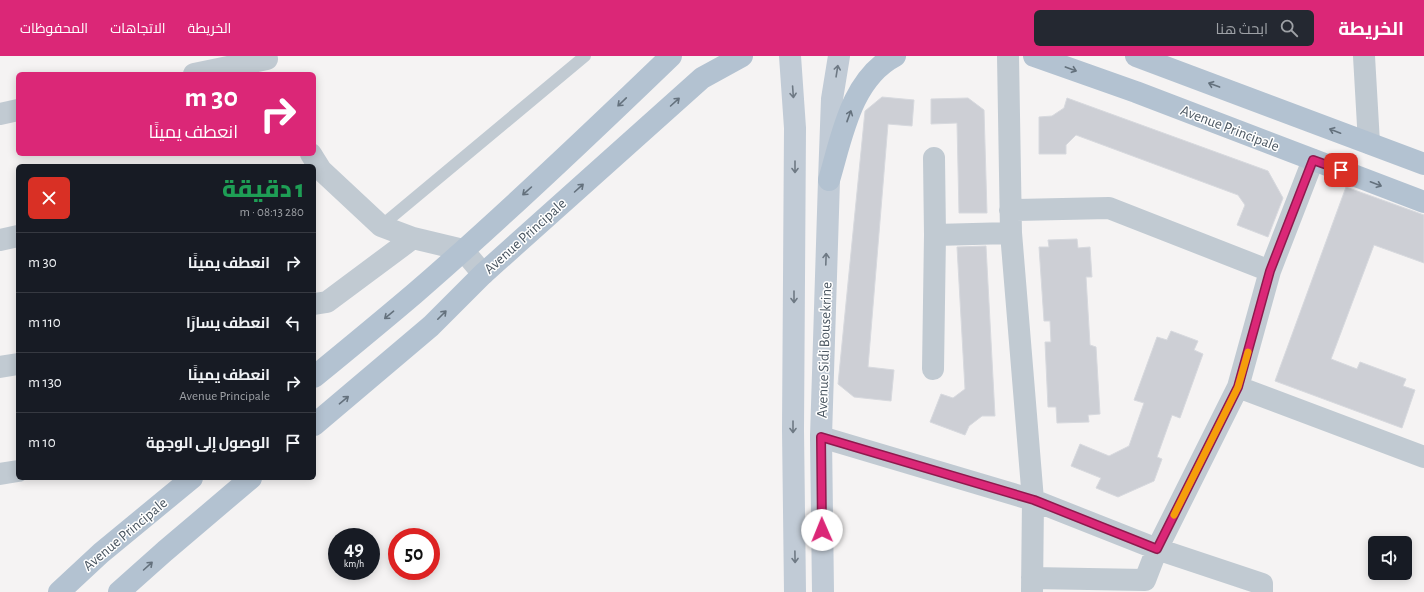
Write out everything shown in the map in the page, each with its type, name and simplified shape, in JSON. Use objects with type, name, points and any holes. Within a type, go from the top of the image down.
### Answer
[{"type":"main road","name":"Avenue Principale","points":[[316,375],[414,294],[463,250],[581,142],[671,56]]},
{"type":"main road","name":"Avenue Principale","points":[[316,423],[431,326],[483,274],[702,78],[742,56]]},
{"type":"main road","points":[[790,56],[795,128],[793,430],[795,592]]},
{"type":"main road","points":[[828,180],[832,99],[840,56]]},
{"type":"main road","points":[[828,180],[849,114],[858,93],[873,74],[895,56]]},
{"type":"main road","name":"Avenue Principale","points":[[1034,56],[1136,92],[1424,202]]},
{"type":"main road","points":[[1136,56],[1424,164]]},
{"type":"main road","name":"Avenue Sidi Bousekrine","points":[[823,592],[821,437],[828,180]]},
{"type":"main road","name":"Avenue Principale","points":[[59,592],[101,553],[190,480]]},
{"type":"main road","points":[[119,592],[165,550],[249,480]]},
{"type":"street","points":[[1008,56],[1011,233],[1034,500],[1032,585],[1144,580],[1157,549],[1238,387],[1270,271],[1313,160]]},
{"type":"street","points":[[1364,56],[1369,143]]},
{"type":"street","points":[[208,72],[269,63]]},
{"type":"street","points":[[0,114],[16,110]]},
{"type":"street","points":[[933,369],[935,235],[934,158]]},
{"type":"street","points":[[316,166],[381,226],[413,238],[463,250],[483,274]]},
{"type":"street","points":[[1010,210],[1109,208],[1270,271]]},
{"type":"street","points":[[935,235],[1011,233]]},
{"type":"street","points":[[0,240],[16,236]]},
{"type":"street","points":[[316,304],[327,302],[413,238]]},
{"type":"street","points":[[0,367],[16,364]]},
{"type":"street","points":[[1238,387],[1424,457]]},
{"type":"street","points":[[821,437],[1034,500],[1157,549],[1262,584],[1262,592]]},
{"type":"street","points":[[0,474],[16,471]]},
{"type":"lane","points":[[381,226],[585,56]]},
{"type":"building","points":[[882,97],[914,100],[912,126],[888,124],[868,367],[894,370],[891,401],[854,397],[838,384],[865,111]]},
{"type":"building","points":[[968,98],[984,110],[987,213],[959,213],[957,123],[931,124],[931,99]]},
{"type":"building","points":[[1067,98],[1268,171],[1283,198],[1268,237],[1237,225],[1245,205],[1238,195],[1076,135],[1066,145],[1066,154],[1039,154],[1039,117],[1052,116],[1064,108]]},
{"type":"building","points":[[1346,187],[1424,215],[1424,263],[1374,245],[1331,359],[1357,369],[1360,362],[1406,379],[1403,386],[1415,390],[1402,428],[1275,381]]},
{"type":"building","points":[[1077,239],[1078,248],[1090,247],[1092,277],[1086,277],[1090,345],[1096,347],[1100,414],[1088,415],[1089,422],[1057,423],[1056,407],[1048,407],[1045,342],[1051,342],[1050,321],[1044,321],[1039,247],[1049,247],[1048,240]]},
{"type":"building","points":[[986,246],[995,416],[982,416],[969,426],[965,435],[930,422],[941,394],[953,398],[965,389],[957,247]]},
{"type":"building","points":[[1171,331],[1198,341],[1194,350],[1203,354],[1180,418],[1172,415],[1157,457],[1162,459],[1154,481],[1118,497],[1096,488],[1101,478],[1071,466],[1080,444],[1109,456],[1129,446],[1144,403],[1134,400],[1157,337],[1167,340]]},
{"type":"slow traffic","points":[[1174,515],[1238,387],[1248,352]]},
{"type":"route","points":[[822,530],[821,437],[1034,500],[1157,549],[1238,387],[1270,271],[1313,160],[1341,170]]}]
